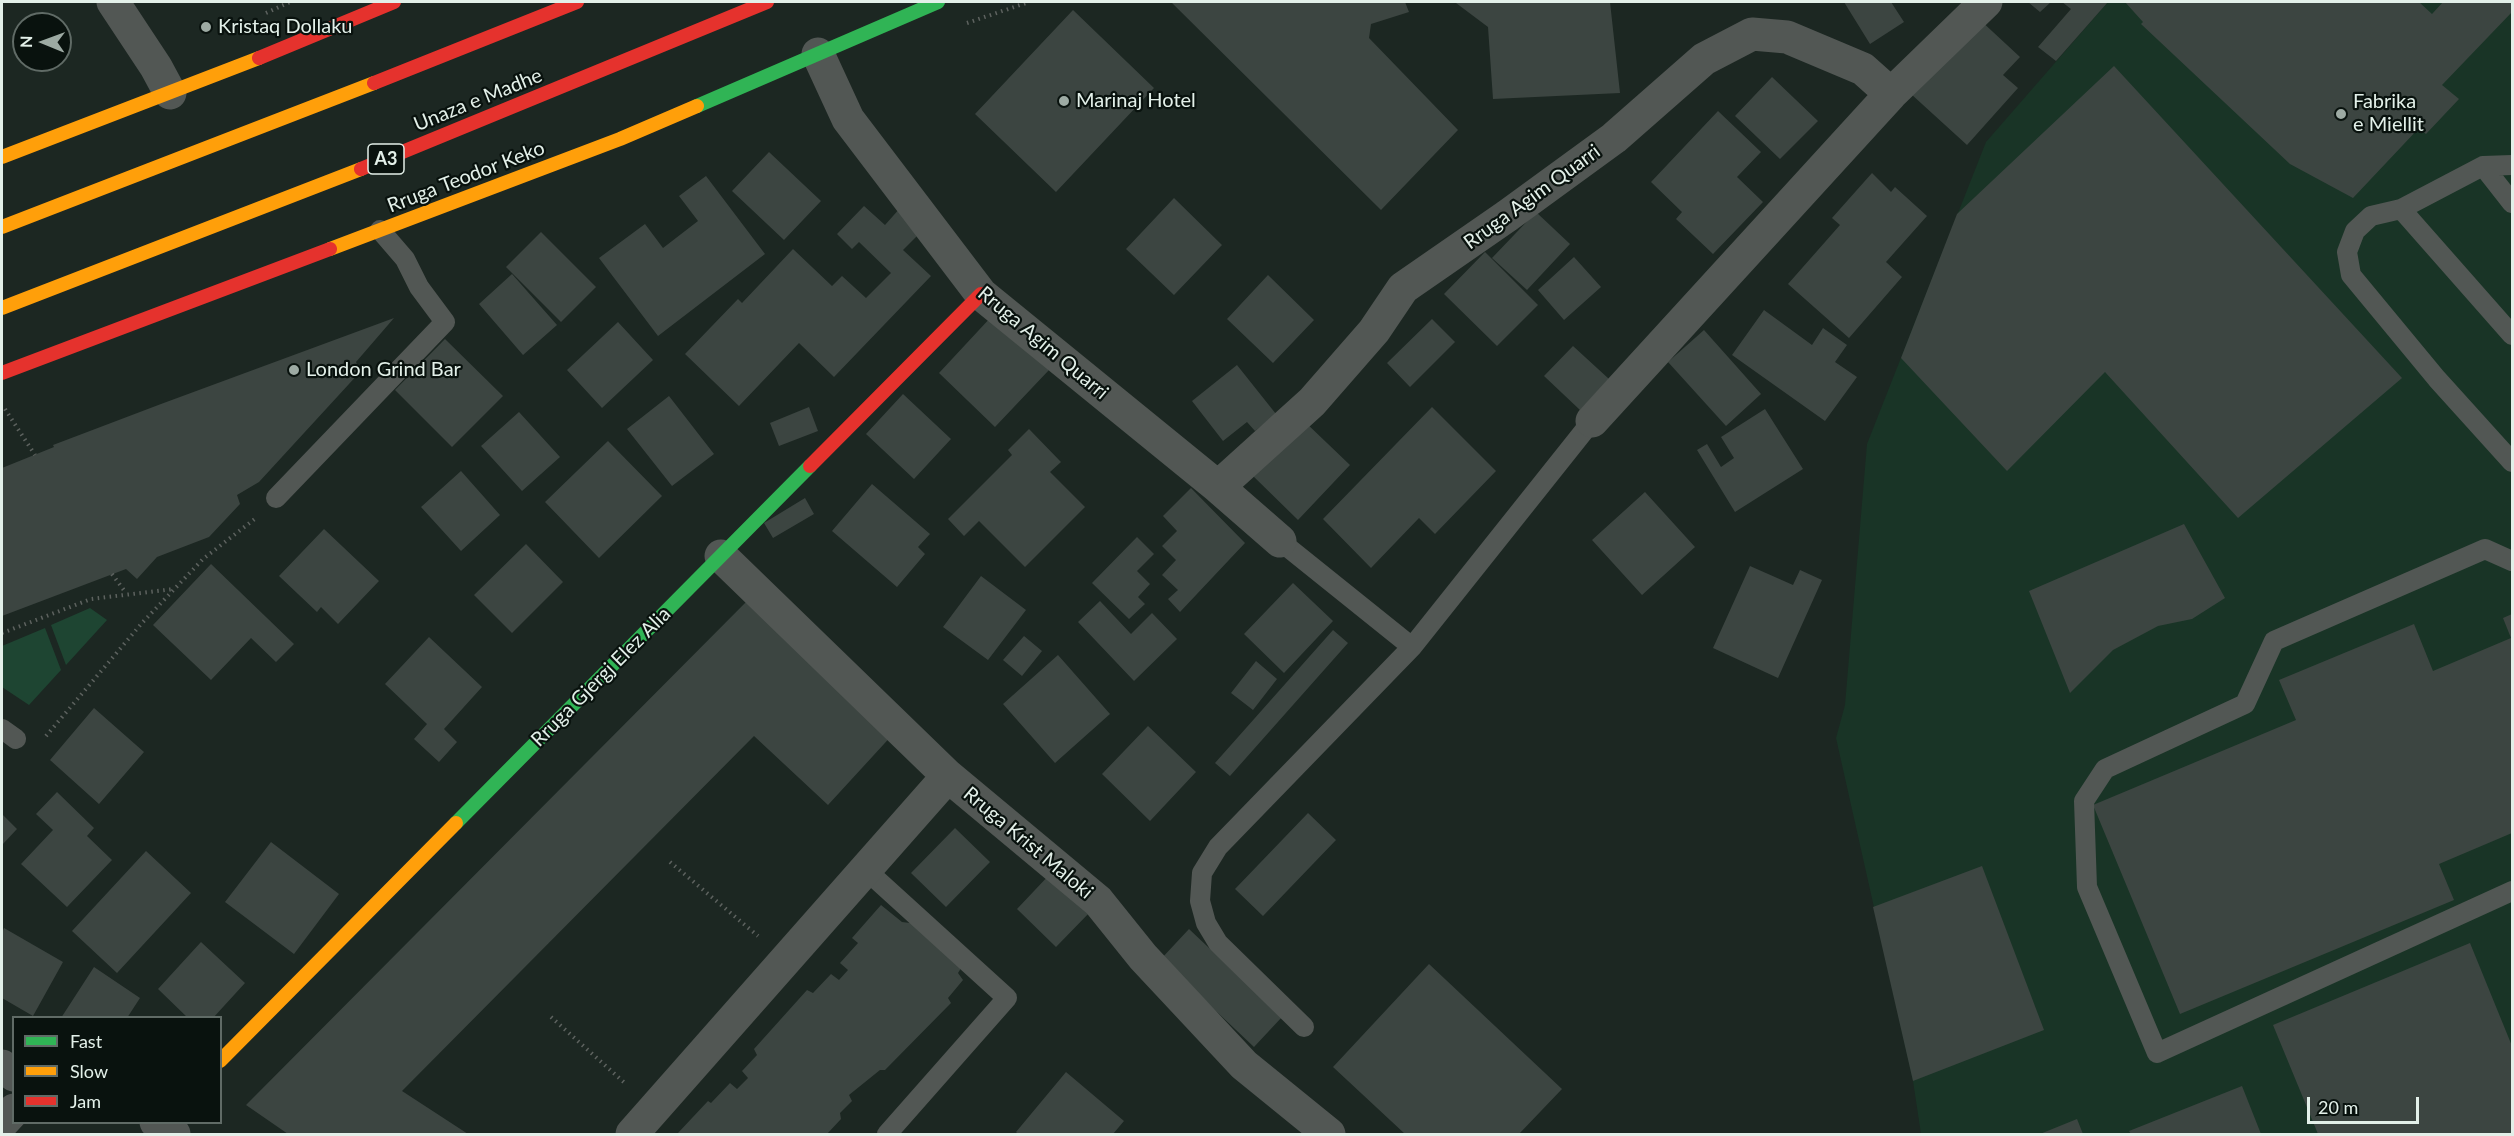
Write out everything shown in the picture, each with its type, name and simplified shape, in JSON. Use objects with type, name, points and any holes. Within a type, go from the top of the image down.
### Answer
[{"type":"main road","points":[[2,157],[170,93],[394,2]]},
{"type":"main road","points":[[2,227],[444,56],[577,2]]},
{"type":"main road","name":"Unaza e Madhe","points":[[2,308],[358,170],[766,2]]},
{"type":"main road","name":"Rruga Teodor Keko","points":[[2,373],[620,139],[938,2]]},
{"type":"main road","name":"Rruga Gjergj Elez Alia","points":[[222,1059],[981,294]]},
{"type":"street","points":[[113,2],[156,67],[170,93]]},
{"type":"street","points":[[1592,421],[1891,94],[1986,2]]},
{"type":"street","name":"Rruga Agim Quarri","points":[[1218,487],[1312,402],[1374,332],[1403,288],[1614,138],[1704,59],[1752,33],[1787,37],[1863,69],[1891,94]]},
{"type":"street","name":"Rruga Agim Quarri","points":[[818,54],[848,119],[981,294],[1218,487],[1280,541]]},
{"type":"street","name":"Rruga Krist Maloki","points":[[721,556],[948,776],[1098,901],[1143,957],[1244,1065],[1329,1134]]},
{"type":"street","points":[[632,1134],[948,776]]},
{"type":"lane","points":[[2512,165],[2483,166],[2401,209],[2371,216],[2355,231],[2348,252],[2351,275],[2436,379],[2512,462]]},
{"type":"lane","points":[[2483,166],[2512,203]]},
{"type":"lane","points":[[2401,209],[2512,334]]},
{"type":"lane","points":[[276,498],[445,322],[419,286],[405,259],[380,230]]},
{"type":"lane","points":[[1304,1027],[1218,944],[1206,922],[1200,901],[1202,873],[1218,847],[1412,647],[1592,421]]},
{"type":"lane","points":[[1280,541],[1412,647]]},
{"type":"lane","points":[[2512,561],[2485,549],[2274,641],[2245,705],[2104,770],[2084,801],[2087,887],[2157,1053],[2512,891]]},
{"type":"lane","points":[[865,869],[1007,998],[887,1134]]},
{"type":"path","points":[[2,403],[35,455]]},
{"type":"path","points":[[60,720],[203,559],[250,525],[276,498]]},
{"type":"path","points":[[112,574],[126,593]]},
{"type":"path","points":[[2,633],[91,598],[175,589]]},
{"type":"path","points":[[670,862],[786,960]]},
{"type":"path","points":[[551,1017],[655,1109]]},
{"type":"shaded area","points":[[2108,2],[2512,2],[2512,1134],[1921,1134],[1913,1081],[1836,738],[1845,705],[1867,444],[1986,142]]},
{"type":"shaded area","points":[[90,608],[107,620],[66,665],[51,625]]},
{"type":"shaded area","points":[[45,628],[61,670],[29,705],[2,687],[2,646]]},
{"type":"building","points":[[1171,2],[1405,2],[1409,12],[1371,24],[1369,38],[1458,130],[1381,210]]},
{"type":"building","points":[[1610,2],[1620,93],[1493,99],[1488,27],[1456,3]]},
{"type":"building","points":[[1844,2],[1891,2],[1904,22],[1870,44]]},
{"type":"building","points":[[2028,2],[2051,2],[2040,12]]},
{"type":"building","points":[[2062,2],[2108,2],[2056,61],[2038,47],[2071,9]]},
{"type":"building","name":"Fabrika e Miellit","points":[[2125,2],[2419,2],[2432,14],[2443,2],[2512,2],[2512,12],[2442,85],[2459,99],[2426,134],[2419,128],[2353,198],[2290,164],[2141,24],[2143,22]]},
{"type":"building","name":"Marinaj Hotel","points":[[1073,10],[1154,88],[1056,192],[975,114]]},
{"type":"building","points":[[1979,19],[2020,57],[2003,75],[2018,88],[1967,145],[1911,94]]},
{"type":"building","points":[[2114,66],[2402,378],[2238,518],[2105,372],[2007,471],[1901,358],[1957,214]]},
{"type":"building","points":[[1772,77],[1818,121],[1780,159],[1735,116]]},
{"type":"building","points":[[1718,111],[1761,152],[1737,177],[1763,202],[1713,254],[1676,219],[1682,212],[1651,182]]},
{"type":"building","points":[[769,152],[821,201],[784,240],[732,191]]},
{"type":"building","points":[[1872,173],[1891,192],[1895,187],[1927,216],[1886,262],[1902,277],[1849,338],[1788,284],[1840,225],[1832,218]]},
{"type":"building","points":[[706,176],[765,254],[658,336],[599,258],[645,224],[663,248],[698,221],[679,196]]},
{"type":"building","points":[[1174,198],[1222,245],[1174,295],[1126,249]]},
{"type":"building","points":[[864,206],[885,225],[901,207],[924,229],[903,250],[931,276],[834,377],[799,343],[739,406],[685,354],[738,299],[742,303],[793,249],[832,286],[842,276],[866,298],[891,273],[859,242],[852,249],[837,234]]},
{"type":"building","points":[[1536,212],[1570,244],[1527,290],[1492,258]]},
{"type":"building","points":[[541,232],[596,287],[561,322],[506,267]]},
{"type":"building","points":[[1485,252],[1538,305],[1497,346],[1444,294]]},
{"type":"building","points":[[1574,257],[1601,287],[1564,320],[1538,290]]},
{"type":"building","points":[[512,274],[557,325],[523,355],[479,304]]},
{"type":"building","points":[[1268,275],[1314,320],[1273,363],[1227,319]]},
{"type":"building","points":[[1764,310],[1812,345],[1823,328],[1847,345],[1835,362],[1857,377],[1825,421],[1732,355]]},
{"type":"building","points":[[992,316],[1049,370],[995,427],[939,373]]},
{"type":"building","points":[[394,318],[356,362],[360,372],[259,482],[237,495],[240,504],[209,537],[157,557],[137,579],[126,569],[2,616],[2,468],[54,447],[53,445]]},
{"type":"building","points":[[1432,319],[1455,342],[1410,387],[1387,363]]},
{"type":"building","points":[[618,322],[653,360],[602,408],[567,370]]},
{"type":"building","points":[[1704,330],[1761,394],[1726,426],[1668,362]]},
{"type":"building","points":[[445,339],[503,396],[452,447],[395,390]]},
{"type":"building","points":[[1573,346],[1609,379],[1580,410],[1544,376]]},
{"type":"building","points":[[1237,365],[1276,414],[1255,431],[1247,422],[1223,441],[1192,401]]},
{"type":"building","points":[[903,394],[951,439],[914,479],[866,434]]},
{"type":"building","points":[[669,396],[714,454],[672,486],[627,429]]},
{"type":"building","points":[[809,407],[818,431],[779,446],[770,423]]},
{"type":"building","points":[[1432,407],[1496,471],[1435,534],[1419,518],[1371,568],[1323,519]]},
{"type":"building","points":[[1765,409],[1803,469],[1735,512],[1697,450],[1707,444],[1721,467],[1734,458],[1721,437]]},
{"type":"building","points":[[519,412],[560,457],[522,491],[481,446]]},
{"type":"building","points":[[1304,421],[1350,465],[1298,520],[1252,475]]},
{"type":"building","points":[[1029,429],[1061,462],[1050,472],[1085,507],[1025,567],[979,521],[964,536],[948,519],[1012,455],[1008,450]]},
{"type":"building","points":[[608,441],[662,496],[599,558],[545,502]]},
{"type":"building","points":[[461,471],[500,515],[461,551],[421,507]]},
{"type":"building","points":[[872,484],[930,534],[918,547],[925,554],[897,587],[832,531]]},
{"type":"building","points":[[1191,488],[1245,543],[1180,612],[1168,599],[1178,590],[1162,575],[1176,560],[1162,546],[1177,531],[1163,516]]},
{"type":"building","points":[[1645,492],[1695,547],[1642,595],[1592,540]]},
{"type":"building","points":[[805,498],[814,514],[773,538],[764,523]]},
{"type":"building","points":[[2184,524],[2225,598],[2192,619],[2158,626],[2113,650],[2070,693],[2029,591]]},
{"type":"building","points":[[324,529],[379,581],[338,624],[321,607],[317,612],[279,576]]},
{"type":"building","points":[[1137,537],[1154,554],[1137,571],[1150,584],[1138,597],[1145,604],[1129,619],[1092,583]]},
{"type":"building","points":[[526,544],[563,582],[512,633],[474,595]]},
{"type":"building","points":[[211,564],[294,644],[276,662],[251,638],[211,680],[153,625]]},
{"type":"building","points":[[1750,566],[1793,585],[1800,570],[1822,580],[1778,678],[1713,648]]},
{"type":"building","points":[[981,576],[1026,610],[988,660],[943,627]]},
{"type":"building","points":[[1293,583],[1333,621],[1284,673],[1244,634]]},
{"type":"building","points":[[751,597],[895,732],[828,805],[754,736],[402,1091],[468,1134],[288,1134],[246,1105]]},
{"type":"building","points":[[1100,601],[1131,634],[1152,613],[1177,639],[1134,681],[1078,622]]},
{"type":"building","points":[[2512,614],[2512,833],[2439,864],[2454,900],[2180,1014],[2093,805],[2296,720],[2279,680],[2414,624],[2433,671],[2511,638],[2503,618]]},
{"type":"building","points":[[1333,630],[1348,643],[1230,776],[1215,763]]},
{"type":"building","points":[[1024,636],[1042,651],[1022,676],[1003,660]]},
{"type":"building","points":[[429,637],[482,687],[444,729],[457,742],[439,762],[414,739],[427,724],[385,684]]},
{"type":"building","points":[[1058,655],[1110,714],[1055,763],[1003,704]]},
{"type":"building","points":[[1256,661],[1277,679],[1253,710],[1231,693]]},
{"type":"building","points":[[94,708],[144,752],[99,804],[50,760]]},
{"type":"building","points":[[1148,726],[1196,772],[1150,821],[1102,774]]},
{"type":"building","points":[[57,792],[94,828],[87,836],[112,860],[67,907],[21,864],[53,830],[36,814]]},
{"type":"building","points":[[1308,813],[1336,840],[1263,916],[1235,889]]},
{"type":"building","points":[[2,814],[17,829],[2,845]]},
{"type":"building","points":[[955,828],[990,862],[946,907],[911,873]]},
{"type":"building","points":[[271,842],[339,894],[294,954],[225,902]]},
{"type":"building","points":[[146,851],[191,893],[117,973],[72,931]]},
{"type":"building","points":[[1982,866],[2044,1030],[1913,1081],[1873,907]]},
{"type":"building","points":[[1051,873],[1091,911],[1056,947],[1017,909]]},
{"type":"building","points":[[881,905],[902,922],[918,924],[963,965],[958,973],[963,980],[948,998],[951,1003],[885,1070],[880,1070],[849,1095],[852,1101],[840,1113],[841,1119],[827,1134],[677,1134],[708,1101],[711,1103],[730,1083],[737,1089],[748,1078],[742,1071],[757,1055],[754,1049],[807,990],[813,993],[831,974],[839,980],[848,970],[840,963],[858,943],[852,938]]},
{"type":"building","points":[[4,928],[63,962],[33,1016],[2,998],[2,933]]},
{"type":"building","points":[[1189,929],[1282,1017],[1254,1047],[1161,959]]},
{"type":"building","points":[[201,942],[245,983],[215,1016],[186,1016],[158,989]]},
{"type":"building","points":[[2470,943],[2512,1046],[2512,1134],[2318,1134],[2273,1025]]},
{"type":"building","points":[[1429,964],[1562,1089],[1519,1134],[1405,1134],[1333,1067]]},
{"type":"building","points":[[94,967],[140,998],[128,1016],[62,1016]]},
{"type":"building","points":[[1066,1072],[1124,1121],[1113,1134],[1018,1134],[1016,1132]]},
{"type":"building","points":[[2242,1086],[2261,1134],[2131,1134],[2129,1131]]},
{"type":"building","points":[[2077,1119],[2083,1134],[2040,1134]]},
{"type":"traffic: fast","points":[[697,106],[938,2]]},
{"type":"traffic: fast","points":[[456,823],[810,466]]},
{"type":"traffic: slow","points":[[2,157],[259,58]]},
{"type":"traffic: slow","points":[[2,227],[374,83]]},
{"type":"traffic: slow","points":[[330,249],[620,139],[697,106]]},
{"type":"traffic: slow","points":[[2,308],[361,169]]},
{"type":"traffic: slow","points":[[222,1059],[456,823]]},
{"type":"traffic: jam","points":[[259,58],[394,2]]},
{"type":"traffic: jam","points":[[374,83],[577,2]]},
{"type":"traffic: jam","points":[[361,169],[767,2]]},
{"type":"traffic: jam","points":[[2,373],[330,249]]},
{"type":"traffic: jam","points":[[810,466],[981,294]]},
{"type":"place","name":"Kristaq Dollaku","points":[[206,27]]},
{"type":"place","name":"Marinaj Hotel","points":[[1064,101]]},
{"type":"place","name":"Fabrika e Miellit","points":[[2341,114]]},
{"type":"place","name":"London Grind Bar","points":[[294,370]]}]
